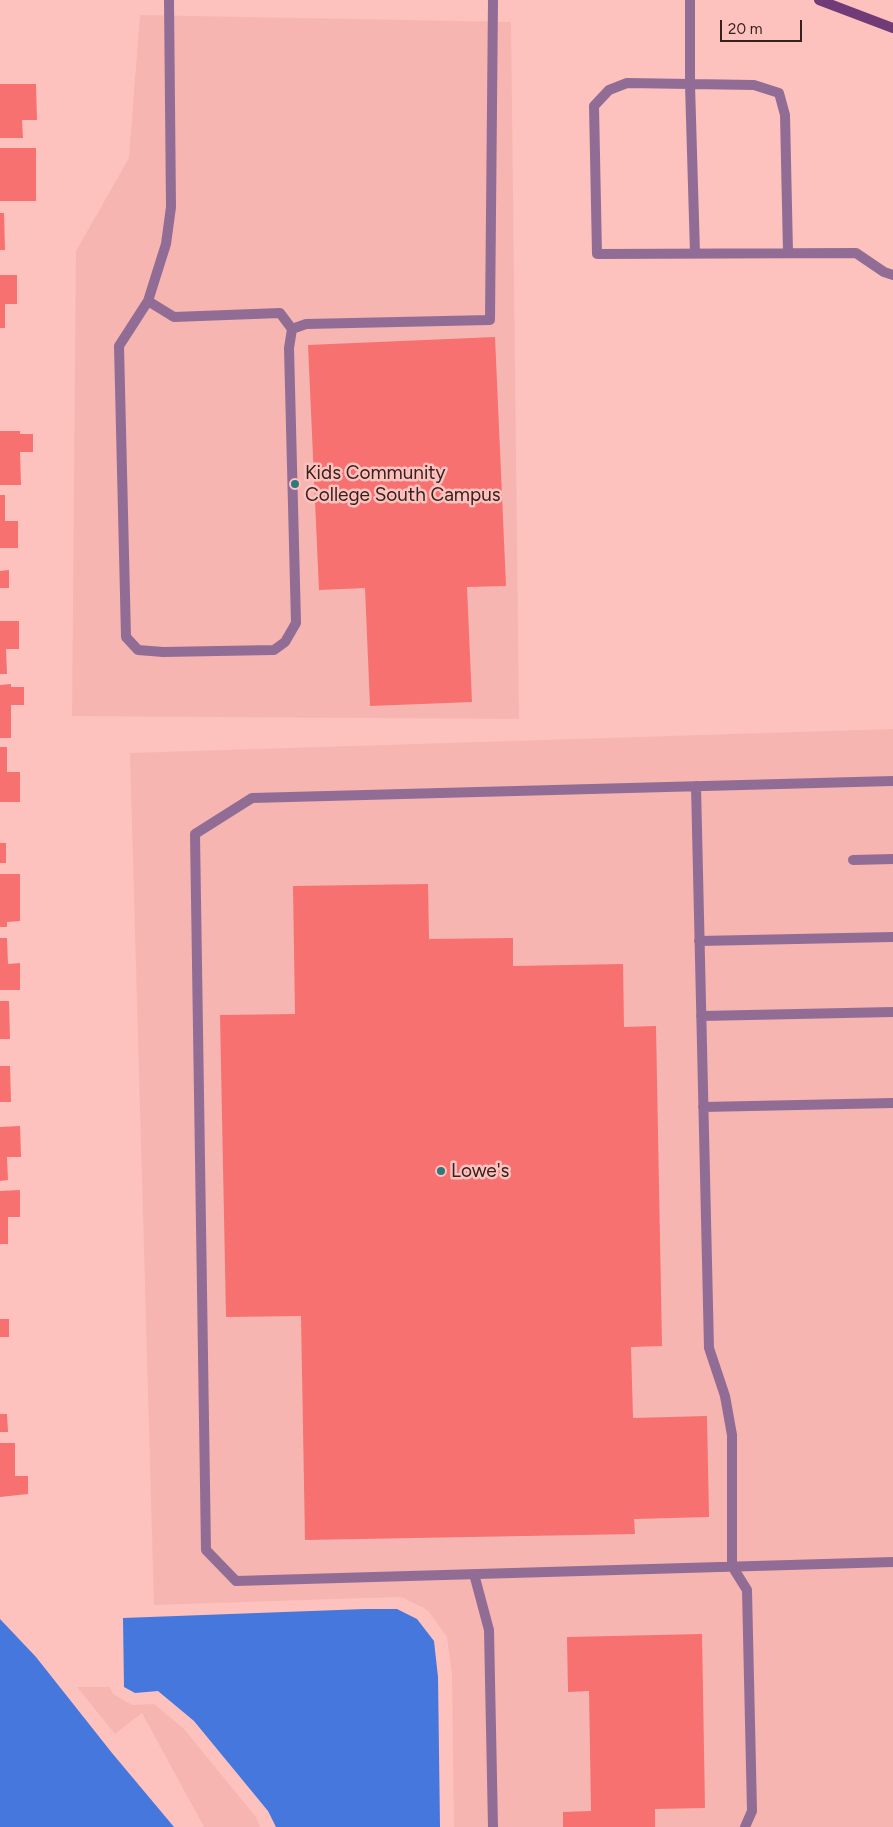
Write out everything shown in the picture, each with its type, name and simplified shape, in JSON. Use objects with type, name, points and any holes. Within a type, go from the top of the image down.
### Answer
[{"type":"street","points":[[148,301],[174,317],[280,313],[292,329],[289,348],[296,624],[286,642],[274,650],[163,652],[138,650],[126,637],[119,346],[148,301],[166,244],[171,207],[169,0]]},
{"type":"street","points":[[292,329],[306,324],[490,320],[493,0]]},
{"type":"street","points":[[690,0],[690,85],[695,253]]},
{"type":"street","points":[[819,0],[893,28]]},
{"type":"street","points":[[788,252],[785,115],[779,92],[754,85],[627,83],[609,90],[594,106],[598,254],[856,253],[884,272],[893,275]]},
{"type":"street","points":[[893,781],[252,798],[194,834],[206,1550],[236,1581],[893,1562]]},
{"type":"street","points":[[696,786],[710,1348],[725,1396],[732,1435],[732,1566],[747,1590],[752,1811],[745,1827]]},
{"type":"street","points":[[853,860],[893,859]]},
{"type":"street","points":[[699,941],[893,937]]},
{"type":"street","points":[[701,1016],[893,1012]]},
{"type":"street","points":[[703,1106],[893,1103]]},
{"type":"street","points":[[474,1574],[489,1630],[493,1827]]},
{"type":"shaded area","name":"Kids Community College South Campus","points":[[140,15],[511,22],[519,719],[72,716],[76,251],[129,158]]},
{"type":"shaded area","points":[[893,729],[893,1827],[454,1827],[452,1676],[447,1637],[424,1608],[397,1597],[154,1605],[130,753]]},
{"type":"shaded area","points":[[77,1687],[110,1687],[113,1694],[132,1705],[154,1704],[184,1729],[256,1817],[260,1827],[204,1827],[142,1713],[115,1734]]},
{"type":"water","points":[[397,1609],[417,1619],[434,1641],[438,1677],[440,1827],[276,1827],[268,1811],[194,1721],[158,1691],[135,1693],[124,1687],[123,1618]]},
{"type":"water","points":[[0,1619],[36,1657],[174,1827],[0,1827]]},
{"type":"building","points":[[0,84],[36,84],[37,120],[22,120],[23,138],[0,138]]},
{"type":"building","points":[[0,148],[36,148],[36,201],[0,201]]},
{"type":"building","points":[[0,213],[4,213],[5,250],[0,250]]},
{"type":"building","points":[[0,275],[17,275],[17,304],[5,304],[5,328],[0,328]]},
{"type":"building","name":"Kids Community College South Campus","points":[[495,337],[506,586],[467,587],[472,702],[370,706],[365,588],[319,590],[308,345]]},
{"type":"building","points":[[0,431],[20,431],[20,434],[33,434],[33,452],[20,452],[21,485],[0,485]]},
{"type":"building","points":[[0,495],[5,495],[5,521],[18,521],[18,548],[0,548]]},
{"type":"building","points":[[9,570],[9,588],[0,588],[0,571]]},
{"type":"building","points":[[0,621],[19,621],[19,649],[6,649],[7,674],[0,674]]},
{"type":"building","points":[[11,684],[11,687],[24,687],[24,705],[11,705],[11,738],[0,738],[0,685]]},
{"type":"building","points":[[0,747],[7,747],[7,772],[20,772],[20,802],[0,802]]},
{"type":"building","points":[[0,843],[6,843],[6,863],[0,863]]},
{"type":"building","points":[[0,874],[20,874],[20,921],[7,922],[7,927],[0,927]]},
{"type":"building","name":"Lowe's","points":[[428,884],[429,939],[513,938],[513,966],[623,964],[624,1027],[656,1026],[662,1346],[631,1347],[633,1418],[707,1416],[709,1517],[634,1519],[635,1534],[305,1540],[301,1316],[226,1317],[220,1015],[295,1014],[293,886]]},
{"type":"building","points":[[0,938],[7,938],[8,964],[20,963],[20,990],[0,990]]},
{"type":"building","points":[[0,1001],[9,1001],[10,1039],[0,1039]]},
{"type":"building","points":[[0,1066],[10,1066],[11,1102],[0,1102]]},
{"type":"building","points":[[20,1126],[21,1157],[7,1157],[8,1180],[0,1181],[0,1127]]},
{"type":"building","points":[[20,1190],[20,1217],[8,1217],[8,1244],[0,1244],[0,1191]]},
{"type":"building","points":[[0,1319],[9,1319],[9,1337],[0,1337]]},
{"type":"building","points":[[0,1414],[7,1414],[8,1432],[0,1432]]},
{"type":"building","points":[[0,1443],[15,1443],[15,1476],[28,1476],[28,1494],[0,1497]]},
{"type":"building","points":[[702,1634],[705,1808],[655,1809],[655,1827],[563,1827],[563,1812],[591,1811],[589,1691],[568,1692],[567,1637]]},
{"type":"place","name":"Kids Community College South Campus","points":[[295,484]]},
{"type":"place","name":"Lowe's","points":[[441,1171]]}]
